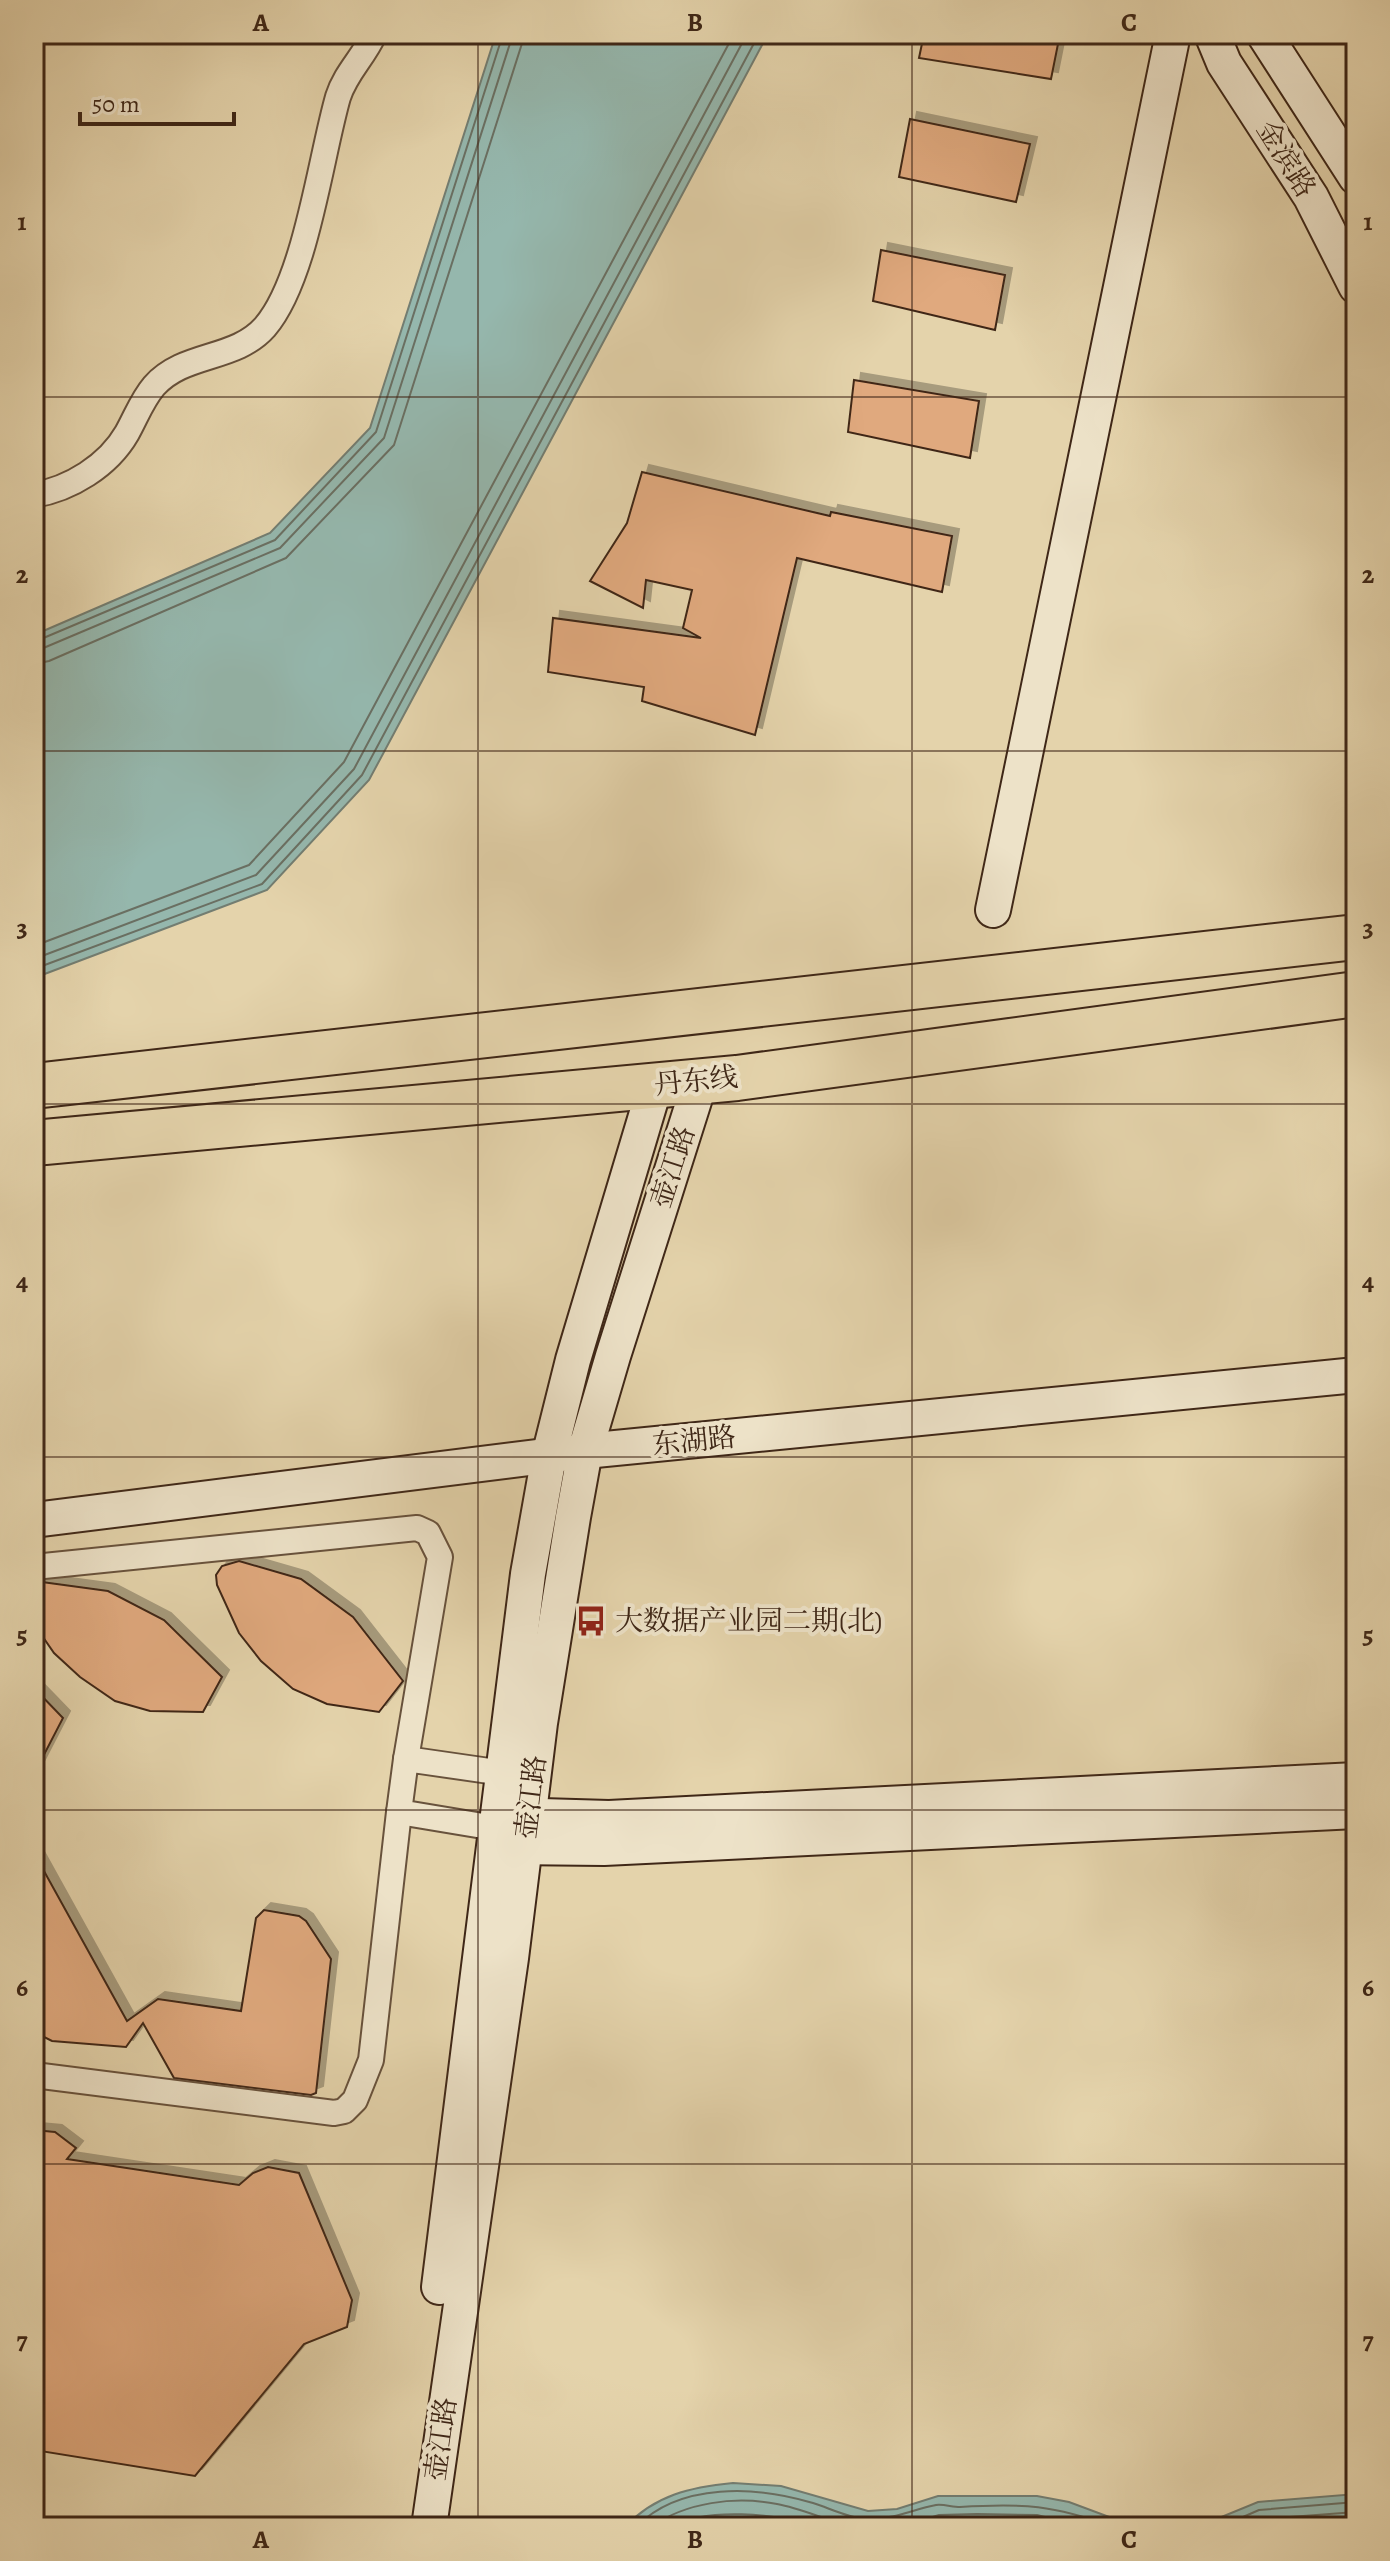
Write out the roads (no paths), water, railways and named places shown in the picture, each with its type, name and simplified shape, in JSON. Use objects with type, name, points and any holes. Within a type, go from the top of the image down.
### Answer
[{"type":"highway","points":[[34,1086],[1356,937]]},
{"type":"highway","points":[[1227,951],[1229,1014]]},
{"type":"highway","name":"丹东线","points":[[34,1143],[700,1082],[1229,1014],[1356,994]]},
{"type":"main road","points":[[993,910],[1173,34]]},
{"type":"main road","name":"金滨路","points":[[1212,34],[1224,63],[1311,197],[1356,286]]},
{"type":"main road","name":"金滨路","points":[[1264,34],[1356,177]]},
{"type":"main road","name":"壶江路","points":[[407,2527],[508,1831],[542,1707],[585,1451],[700,1082]]},
{"type":"main road","name":"壶江路","points":[[429,2527],[508,1831],[503,1773],[528,1574],[549,1456],[582,1329],[655,1086]]},
{"type":"main road","name":"东湖路","points":[[34,1520],[585,1451],[1356,1375]]},
{"type":"main road","points":[[508,1831],[609,1818],[1356,1780]]},
{"type":"main road","points":[[508,1831],[1356,1811]]},
{"type":"street","points":[[34,495],[52,492],[92,471],[125,437],[146,397],[169,372],[192,361],[238,349],[266,326],[280,304],[294,268],[344,81],[374,34]]},
{"type":"street","points":[[34,1567],[417,1528],[428,1533],[440,1557],[406,1759],[371,2060],[355,2100],[344,2111],[334,2113],[34,2075]]},
{"type":"street","points":[[406,1759],[503,1773]]},
{"type":"street","points":[[399,1812],[508,1831]]},
{"type":"water","points":[[496,34],[768,34],[369,780],[267,890],[34,978],[34,635],[270,533],[370,428]]},
{"type":"water","points":[[733,2483],[781,2486],[868,2511],[897,2509],[938,2496],[1037,2496],[1069,2502],[1136,2527],[625,2527],[649,2507],[674,2494]]},
{"type":"water","points":[[1356,2494],[1356,2527],[1197,2527],[1258,2502]]},
{"type":"place","name":"大数据产业园二期(北)","points":[[591,1621]]}]
